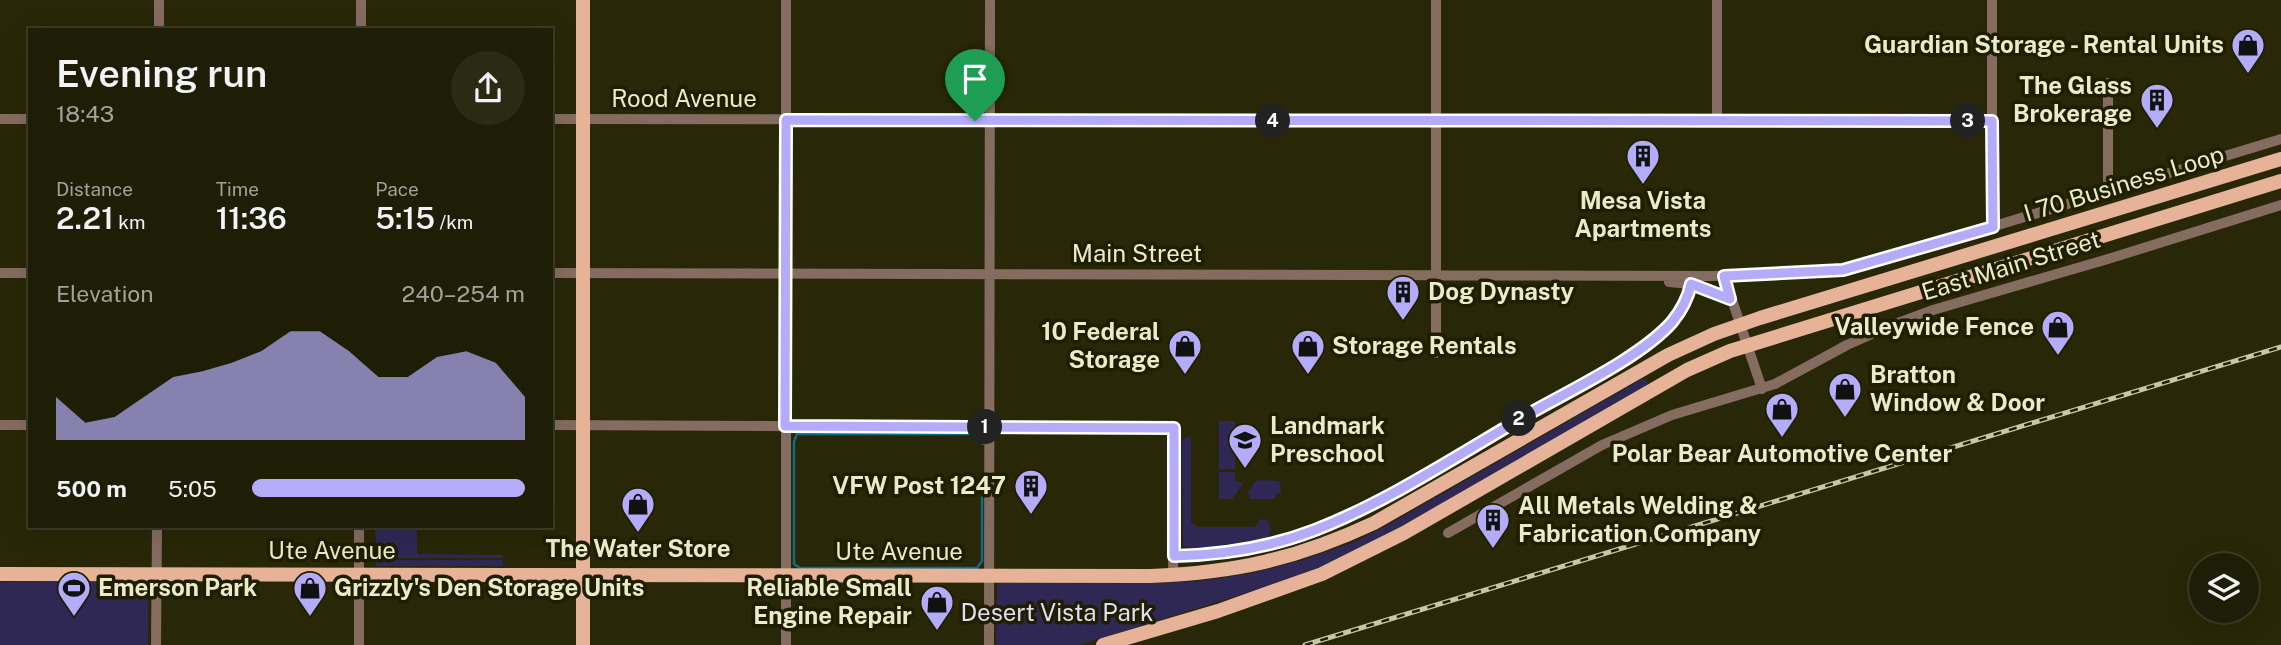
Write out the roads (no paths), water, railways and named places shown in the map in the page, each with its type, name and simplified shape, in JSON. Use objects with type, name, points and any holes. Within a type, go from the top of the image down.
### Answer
[{"type":"main road","points":[[583,0],[583,645]]},
{"type":"main road","name":"I 70 Business Loop","points":[[1738,325],[2281,159]]},
{"type":"main road","name":"I 70 Business Loop","points":[[1103,645],[1218,611],[1322,574],[1404,533],[1687,370],[1745,345],[2281,181]]},
{"type":"main road","name":"Ute Avenue","points":[[0,574],[1173,575],[1229,571],[1283,559],[1343,537],[1414,502],[1668,355],[1738,325]]},
{"type":"street","points":[[159,0],[159,28]]},
{"type":"street","points":[[361,0],[361,28]]},
{"type":"street","points":[[786,0],[786,645]]},
{"type":"street","points":[[989,645],[990,0]]},
{"type":"street","points":[[1436,0],[1436,353]]},
{"type":"street","points":[[1717,0],[1717,121]]},
{"type":"street","points":[[1992,0],[1993,227]]},
{"type":"street","points":[[2108,83],[2108,191]]},
{"type":"street","points":[[0,119],[28,119]]},
{"type":"street","name":"Rood Avenue","points":[[553,119],[1992,121]]},
{"type":"street","name":"East Main Street","points":[[1724,276],[1843,270],[2281,139]]},
{"type":"street","name":"East Main Street","points":[[1448,533],[1590,451],[1626,434],[1672,415],[1775,384],[1847,345],[1889,326],[1933,310],[2281,205]]},
{"type":"street","points":[[0,273],[28,273]]},
{"type":"street","name":"Main Street","points":[[553,273],[1724,276]]},
{"type":"street","points":[[1603,276],[1691,284],[1730,299]]},
{"type":"street","points":[[1724,276],[1738,325],[1762,389]]},
{"type":"street","points":[[1174,556],[1244,548],[1302,534],[1354,513],[1630,355],[1671,323],[1683,306],[1691,284]]},
{"type":"street","points":[[0,425],[28,425]]},
{"type":"street","points":[[553,425],[1174,428],[1173,575]]},
{"type":"street","points":[[156,645],[157,528]]},
{"type":"street","points":[[359,528],[359,645]]},
{"type":"waterway","points":[[982,496],[982,561],[977,568],[800,568],[794,564],[794,442],[797,434],[976,434],[982,438],[983,444]]},
{"type":"railway","points":[[1305,645],[2281,347]]},
{"type":"place","name":"Guardian Storage - Rental Units","points":[[2248,75]]},
{"type":"place","name":"The Glass Brokerage","points":[[2157,130]]},
{"type":"place","name":"Mesa Vista Apartments","points":[[1643,186]]},
{"type":"place","name":"Dog Dynasty","points":[[1403,322]]},
{"type":"place","name":"Valleywide Fence","points":[[2058,357]]},
{"type":"place","name":"10 Federal Storage","points":[[1185,376]]},
{"type":"place","name":"Storage Rentals","points":[[1308,376]]},
{"type":"place","name":"Bratton Window & Door","points":[[1845,419]]},
{"type":"place","name":"Polar Bear Automotive Center","points":[[1782,439]]},
{"type":"place","name":"Landmark Preschool","points":[[1245,470]]},
{"type":"place","name":"VFW Post 1247","points":[[1031,516]]},
{"type":"place","name":"The Water Store","points":[[638,534]]},
{"type":"place","name":"All Metals Welding & Fabrication Company","points":[[1493,550]]},
{"type":"place","name":"Emerson Park","points":[[74,618]]},
{"type":"place","name":"Grizzly's Den Storage Units","points":[[310,618]]},
{"type":"place","name":"Reliable Small Engine Repair","points":[[937,632]]},
{"type":"park label","name":"Desert Vista Park","points":[[1057,613]]}]
